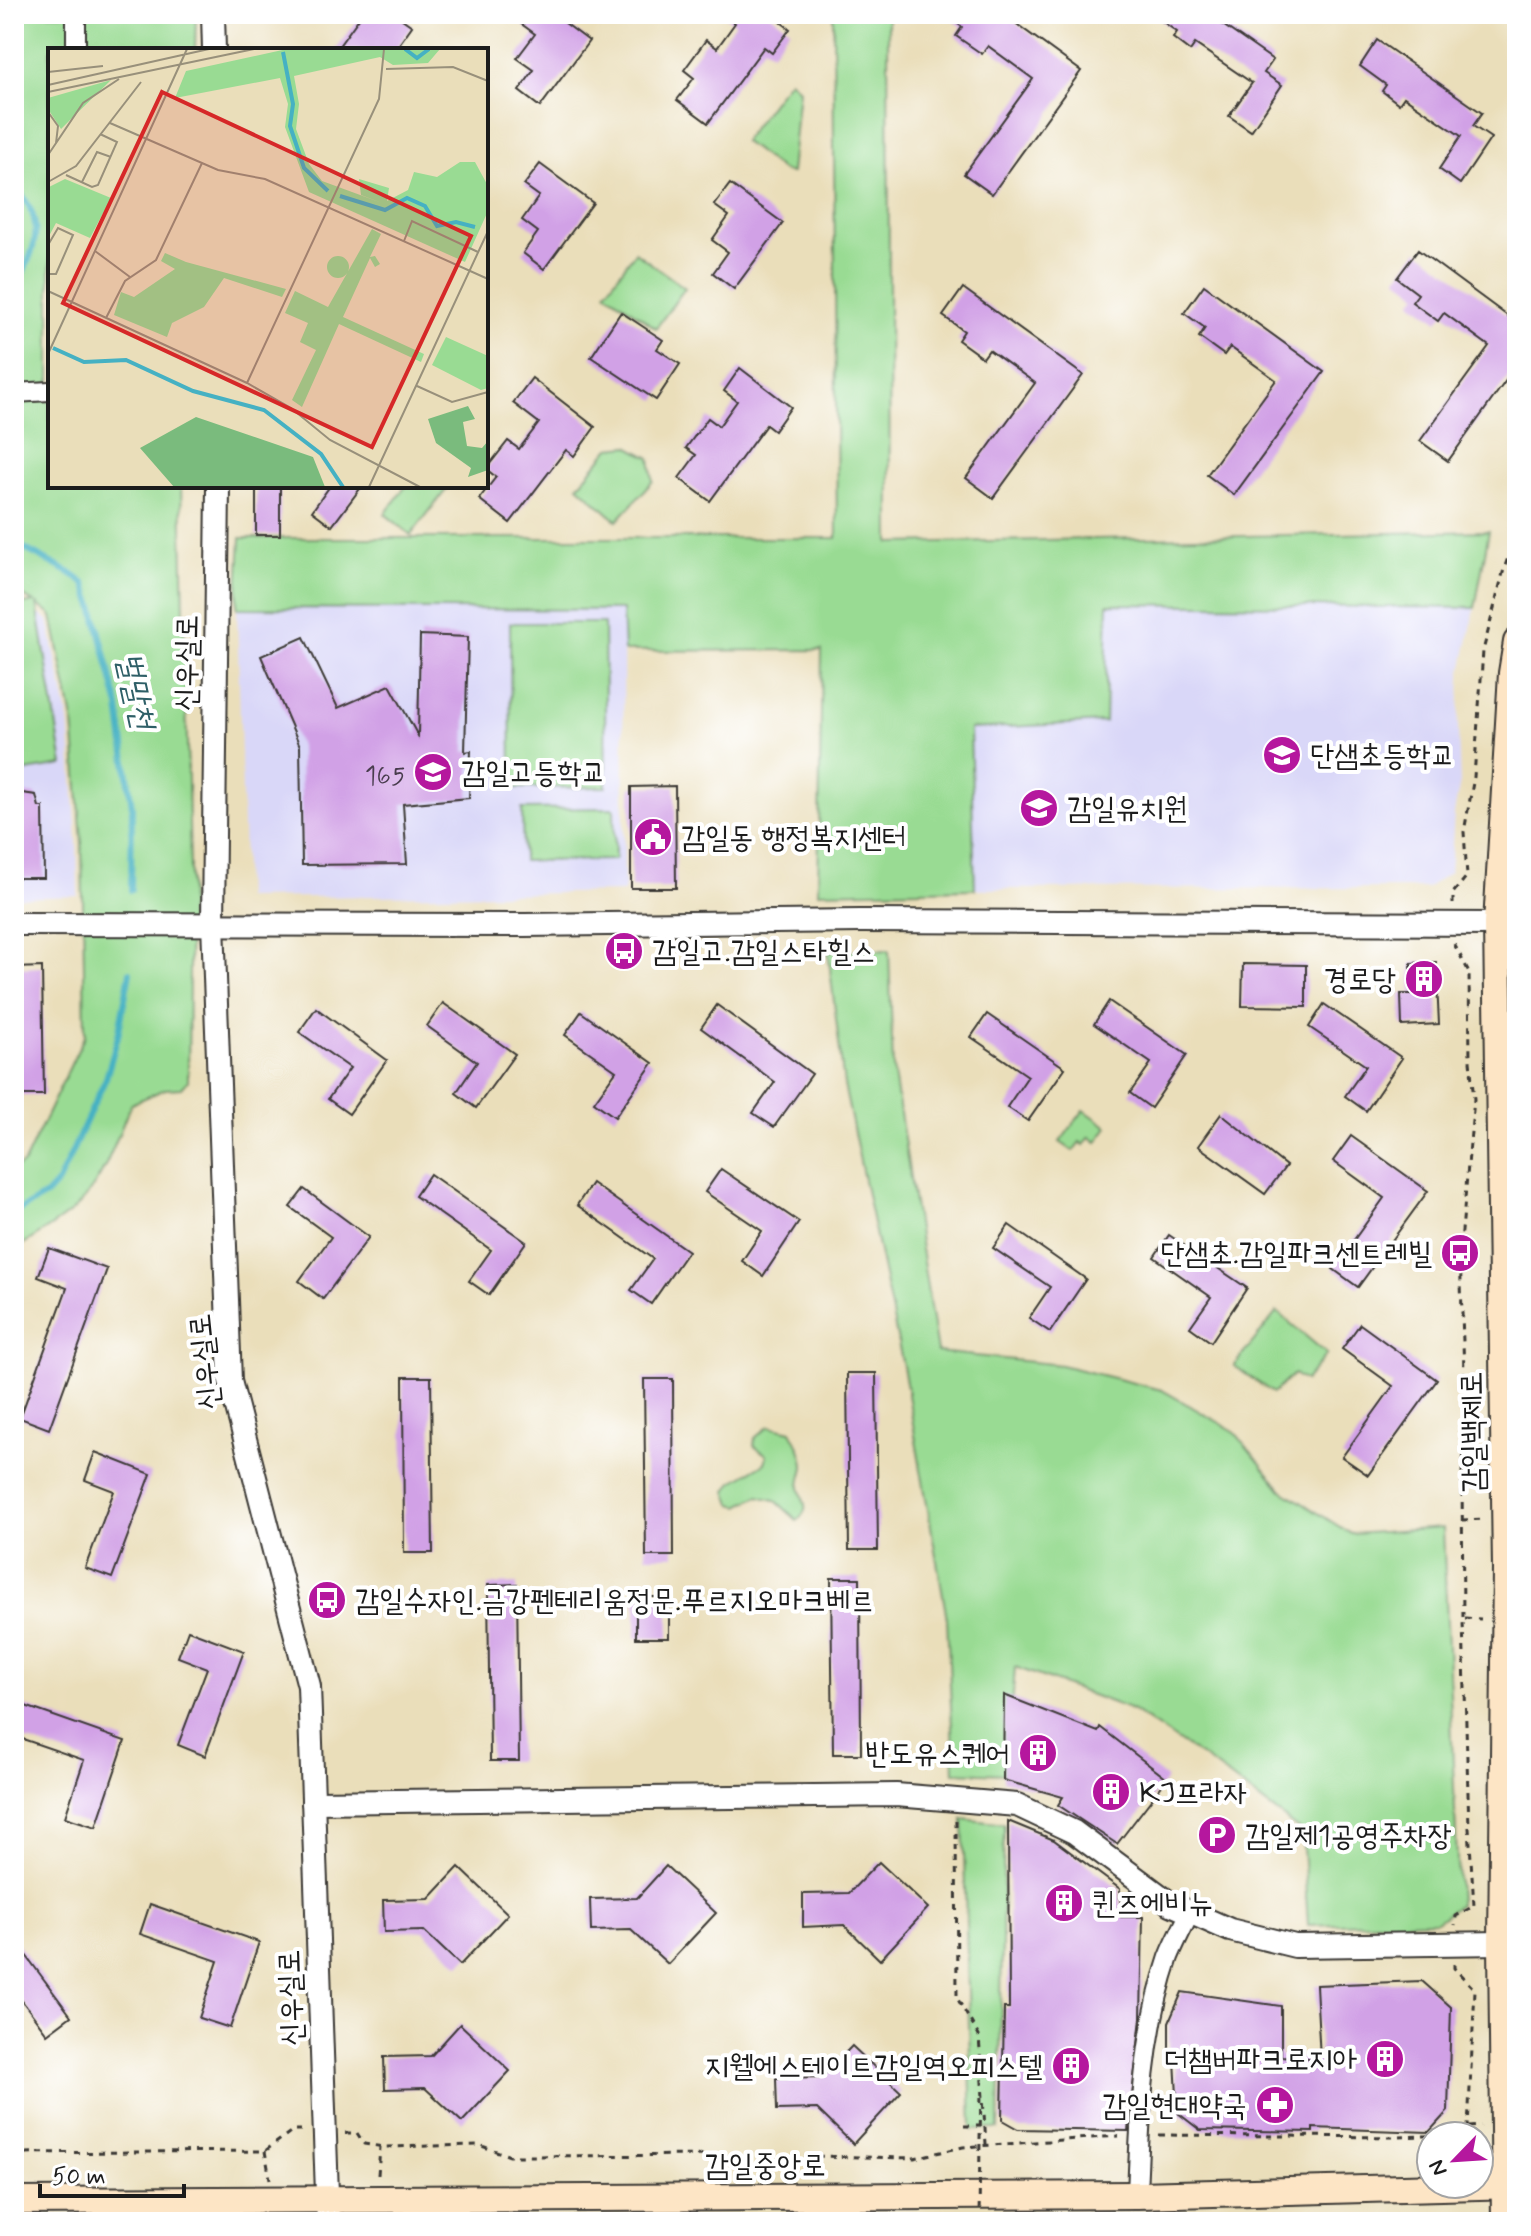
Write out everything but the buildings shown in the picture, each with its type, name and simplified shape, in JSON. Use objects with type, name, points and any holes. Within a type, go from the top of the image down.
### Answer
[{"type":"main road","name":"감일백제로","points":[[1505,2222],[1511,2185],[1504,2126],[1502,1943],[1506,1568],[1497,924],[1511,686],[1517,642]]},
{"type":"main road","name":"감일중앙로","points":[[14,2201],[327,2210],[1511,2185]]},
{"type":"street","points":[[76,14],[76,48]]},
{"type":"street","points":[[213,14],[214,48]]},
{"type":"street","points":[[14,393],[48,391]]},
{"type":"street","name":"신우실로","points":[[218,488],[213,923],[230,1381],[309,1686],[327,2210]]},
{"type":"street","points":[[14,924],[524,925],[892,921],[1497,924]]},
{"type":"street","points":[[313,1802],[896,1795],[1017,1805],[1074,1832],[1171,1904],[1230,1930],[1295,1946],[1502,1943]]},
{"type":"street","points":[[1137,2195],[1139,2135],[1155,2007],[1170,1955],[1190,1913]]},
{"type":"path","points":[[1468,2120],[1475,1990],[1454,1968],[1456,1916],[1474,1906],[1463,1621],[1462,1473],[1466,1431],[1460,1253],[1474,1099],[1470,1061],[1469,972],[1454,946],[1453,893],[1467,876],[1464,832],[1474,777],[1483,651],[1517,532]]},
{"type":"path","points":[[956,1817],[957,1998],[979,2036],[986,2145]]},
{"type":"path","points":[[979,2222],[981,2073]]},
{"type":"path","points":[[964,2126],[981,2126]]},
{"type":"path","points":[[1495,2126],[1504,2126]]},
{"type":"path","points":[[14,2153],[265,2151],[293,2130],[357,2133],[364,2144],[380,2147],[479,2145],[510,2156],[914,2158],[963,2147],[1139,2135],[1415,2136]]},
{"type":"path","points":[[1192,2222],[1287,2216],[1310,2222]]},
{"type":"shaded area","points":[[14,596],[48,620],[69,721],[78,896],[14,898]]},
{"type":"shaded area","name":"단샘초등학교","points":[[1107,604],[1475,608],[1461,676],[1458,729],[1460,782],[1454,813],[1450,872],[1427,888],[975,889],[970,729],[1105,722]]},
{"type":"shaded area","name":"감일고등학교","points":[[237,608],[623,610],[624,892],[245,898]]},
{"type":"green space","points":[[14,14],[196,14],[195,48],[48,48],[48,488],[181,488],[190,866],[188,1081],[182,1088],[165,1089],[131,1104],[92,1189],[71,1212],[14,1250],[14,1169],[24,1163],[85,1035],[82,843],[73,720],[52,616],[37,604],[63,765],[14,773],[14,606],[34,602],[14,591]]},
{"type":"green space","points":[[833,14],[888,14],[890,543],[1489,531],[1475,608],[1108,604],[1105,722],[970,729],[975,889],[818,892],[822,650],[624,651],[622,610],[237,608],[241,538],[837,538]]},
{"type":"green space","points":[[789,80],[799,89],[791,173],[783,171],[743,141]]},
{"type":"green space","points":[[635,252],[685,288],[656,328],[606,292]]},
{"type":"green space","points":[[628,446],[650,458],[653,481],[617,521],[578,486],[610,448]]},
{"type":"green space","points":[[404,488],[447,488],[411,535],[385,514]]},
{"type":"green space","points":[[510,623],[604,623],[606,787],[511,788]]},
{"type":"green space","points":[[614,808],[615,860],[523,861],[522,809]]},
{"type":"green space","points":[[889,950],[893,1068],[937,1352],[1061,1365],[1162,1390],[1234,1431],[1282,1490],[1351,1534],[1443,1528],[1459,1905],[1436,1921],[1308,1925],[1302,1832],[1218,1768],[1132,1710],[1015,1667],[1007,1774],[954,1772],[947,1619],[903,1366],[844,1085],[828,952]]},
{"type":"green space","points":[[1084,1110],[1108,1127],[1097,1142],[1090,1137],[1084,1145],[1080,1142],[1073,1151],[1060,1142]]},
{"type":"green space","points":[[1277,1312],[1327,1354],[1305,1381],[1294,1374],[1273,1393],[1234,1366]]},
{"type":"green space","points":[[769,1426],[791,1431],[801,1453],[804,1467],[800,1486],[805,1508],[797,1520],[775,1500],[758,1496],[739,1506],[732,1504],[727,1491],[733,1482],[765,1463],[767,1455],[754,1446],[755,1438]]},
{"type":"green space","points":[[963,1819],[1004,1824],[999,2129],[972,2129]]},
{"type":"waterway","name":"벌말천","points":[[14,186],[25,199],[35,225],[28,263],[14,291]]},
{"type":"waterway","name":"벌말천","points":[[14,543],[85,584],[93,606],[119,707],[132,807],[131,890]]},
{"type":"waterway","name":"벌말천","points":[[14,1213],[46,1195],[58,1182],[106,1078],[118,1036],[130,972]]},
{"type":"place","name":"단샘초등학교","points":[[1282,755]]},
{"type":"place","name":"감일고등학교","points":[[433,772]]},
{"type":"place","name":"감일유치원","points":[[1039,808]]},
{"type":"place","name":"감일동 행정복지센터","points":[[653,837]]},
{"type":"place","name":"감일고.감일스타힐스","points":[[624,951]]},
{"type":"place","name":"경로당","points":[[1424,979]]},
{"type":"place","name":"단샘초.감일파크센트레빌","points":[[1460,1253]]},
{"type":"place","name":"감일수자인.금강펜테리움정문.푸르지오마크베르","points":[[327,1600]]},
{"type":"place","name":"반도유스퀘어","points":[[1038,1753]]},
{"type":"place","name":"KJ프라자","points":[[1111,1792]]},
{"type":"place","name":"감일제1공영주차장","points":[[1217,1835]]},
{"type":"place","name":"퀸즈에비뉴","points":[[1064,1903]]},
{"type":"place","name":"더챔버파크로지아","points":[[1385,2059]]},
{"type":"place","name":"지웰에스테이트감일역오피스텔","points":[[1071,2066]]},
{"type":"place","name":"감일현대약국","points":[[1275,2105]]}]
